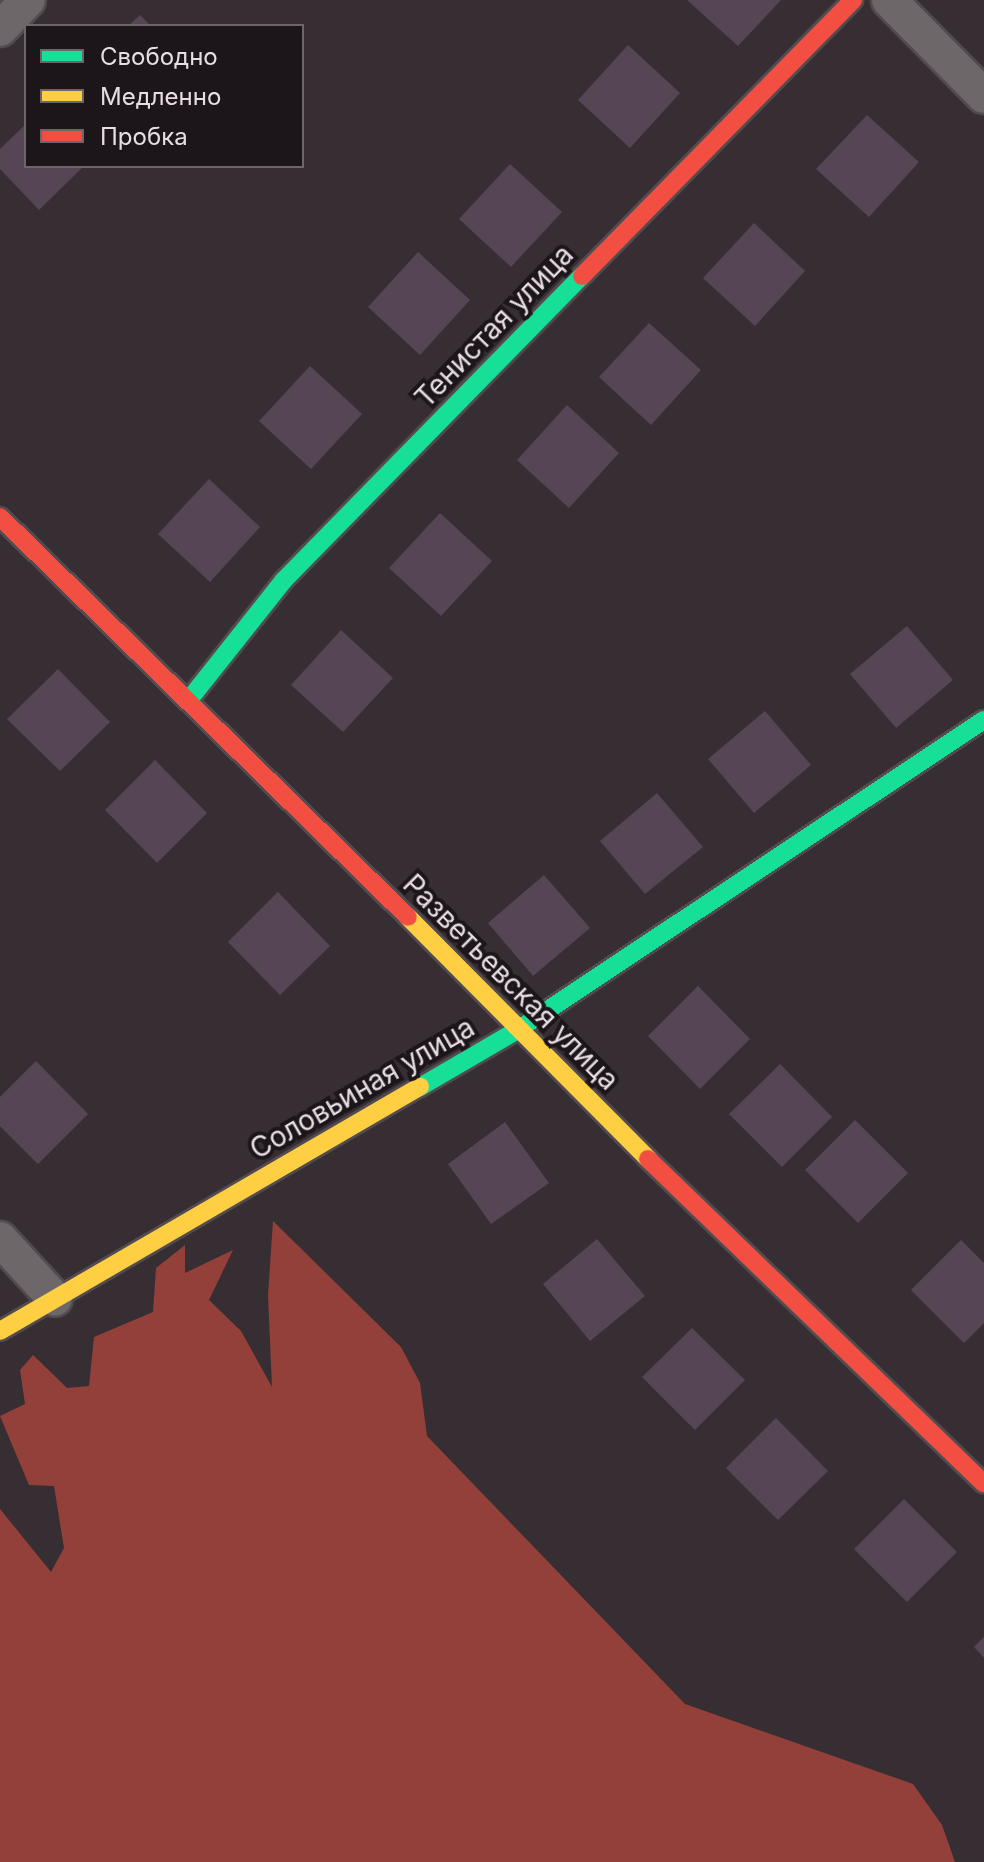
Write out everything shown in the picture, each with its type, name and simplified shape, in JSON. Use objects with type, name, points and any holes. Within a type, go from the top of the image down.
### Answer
[{"type":"street","points":[[0,29],[28,0]]},
{"type":"street","name":"Тенистая улица","points":[[188,701],[283,581],[853,0]]},
{"type":"street","points":[[889,0],[984,96]]},
{"type":"street","name":"Разветьевская улица","points":[[0,517],[418,927],[516,1031],[984,1483]]},
{"type":"street","name":"Соловьиная улица","points":[[0,1331],[516,1031],[984,720]]},
{"type":"street","points":[[0,1239],[55,1299]]},
{"type":"shaded area","points":[[273,1221],[401,1347],[420,1383],[427,1436],[685,1704],[913,1784],[942,1825],[955,1862],[0,1862],[0,1509],[51,1572],[64,1548],[54,1486],[29,1485],[0,1416],[25,1404],[20,1370],[33,1355],[67,1388],[89,1386],[94,1337],[153,1312],[156,1268],[185,1245],[185,1273],[233,1250],[209,1300],[241,1331],[272,1387],[268,1295]]},
{"type":"building","points":[[687,0],[781,0],[738,46]]},
{"type":"building","points":[[140,15],[149,24],[130,24]]},
{"type":"building","points":[[628,45],[680,93],[630,148],[578,100]]},
{"type":"building","points":[[867,115],[919,162],[869,217],[816,169]]},
{"type":"building","points":[[24,126],[24,168],[82,168],[39,210],[0,169],[0,149]]},
{"type":"building","points":[[510,164],[562,212],[511,267],[459,219]]},
{"type":"building","points":[[754,223],[805,271],[755,326],[703,278]]},
{"type":"building","points":[[418,252],[470,300],[420,355],[368,307]]},
{"type":"building","points":[[649,323],[701,370],[651,425],[599,377]]},
{"type":"building","points":[[310,366],[362,414],[311,469],[259,421]]},
{"type":"building","points":[[567,405],[619,453],[569,508],[517,460]]},
{"type":"building","points":[[209,479],[260,527],[210,582],[158,534]]},
{"type":"building","points":[[440,513],[492,561],[441,616],[389,568]]},
{"type":"building","points":[[907,626],[953,680],[896,728],[850,674]]},
{"type":"building","points":[[341,630],[393,678],[343,732],[291,685]]},
{"type":"building","points":[[58,669],[110,722],[60,771],[7,719]]},
{"type":"building","points":[[765,711],[811,765],[754,813],[708,759]]},
{"type":"building","points":[[155,760],[207,813],[157,863],[105,810]]},
{"type":"building","points":[[657,793],[703,847],[645,894],[600,841]]},
{"type":"building","points":[[544,875],[590,928],[533,976],[488,923]]},
{"type":"building","points":[[278,892],[330,946],[280,995],[228,942]]},
{"type":"building","points":[[698,986],[750,1039],[700,1089],[648,1036]]},
{"type":"building","points":[[36,1061],[88,1114],[38,1164],[0,1126],[0,1097]]},
{"type":"building","points":[[780,1064],[832,1117],[782,1167],[729,1114]]},
{"type":"building","points":[[855,1120],[908,1173],[858,1223],[805,1170]]},
{"type":"building","points":[[505,1122],[549,1183],[491,1224],[448,1164]]},
{"type":"building","points":[[597,1239],[645,1296],[590,1341],[543,1284]]},
{"type":"building","points":[[961,1240],[984,1263],[984,1323],[964,1343],[911,1290]]},
{"type":"building","points":[[692,1328],[745,1380],[695,1430],[642,1377]]},
{"type":"building","points":[[776,1418],[828,1471],[778,1520],[726,1468]]},
{"type":"building","points":[[904,1499],[957,1552],[907,1602],[854,1549]]},
{"type":"building","points":[[984,1637],[984,1658],[974,1647]]},
{"type":"traffic: fast","points":[[188,701],[283,581],[582,276]]},
{"type":"traffic: fast","points":[[420,1087],[516,1031],[984,720]]},
{"type":"traffic: slow","points":[[408,917],[648,1159]]},
{"type":"traffic: slow","points":[[0,1331],[420,1087]]},
{"type":"traffic: jam","points":[[582,276],[853,0]]},
{"type":"traffic: jam","points":[[0,517],[408,917]]},
{"type":"traffic: jam","points":[[648,1159],[984,1483]]}]
